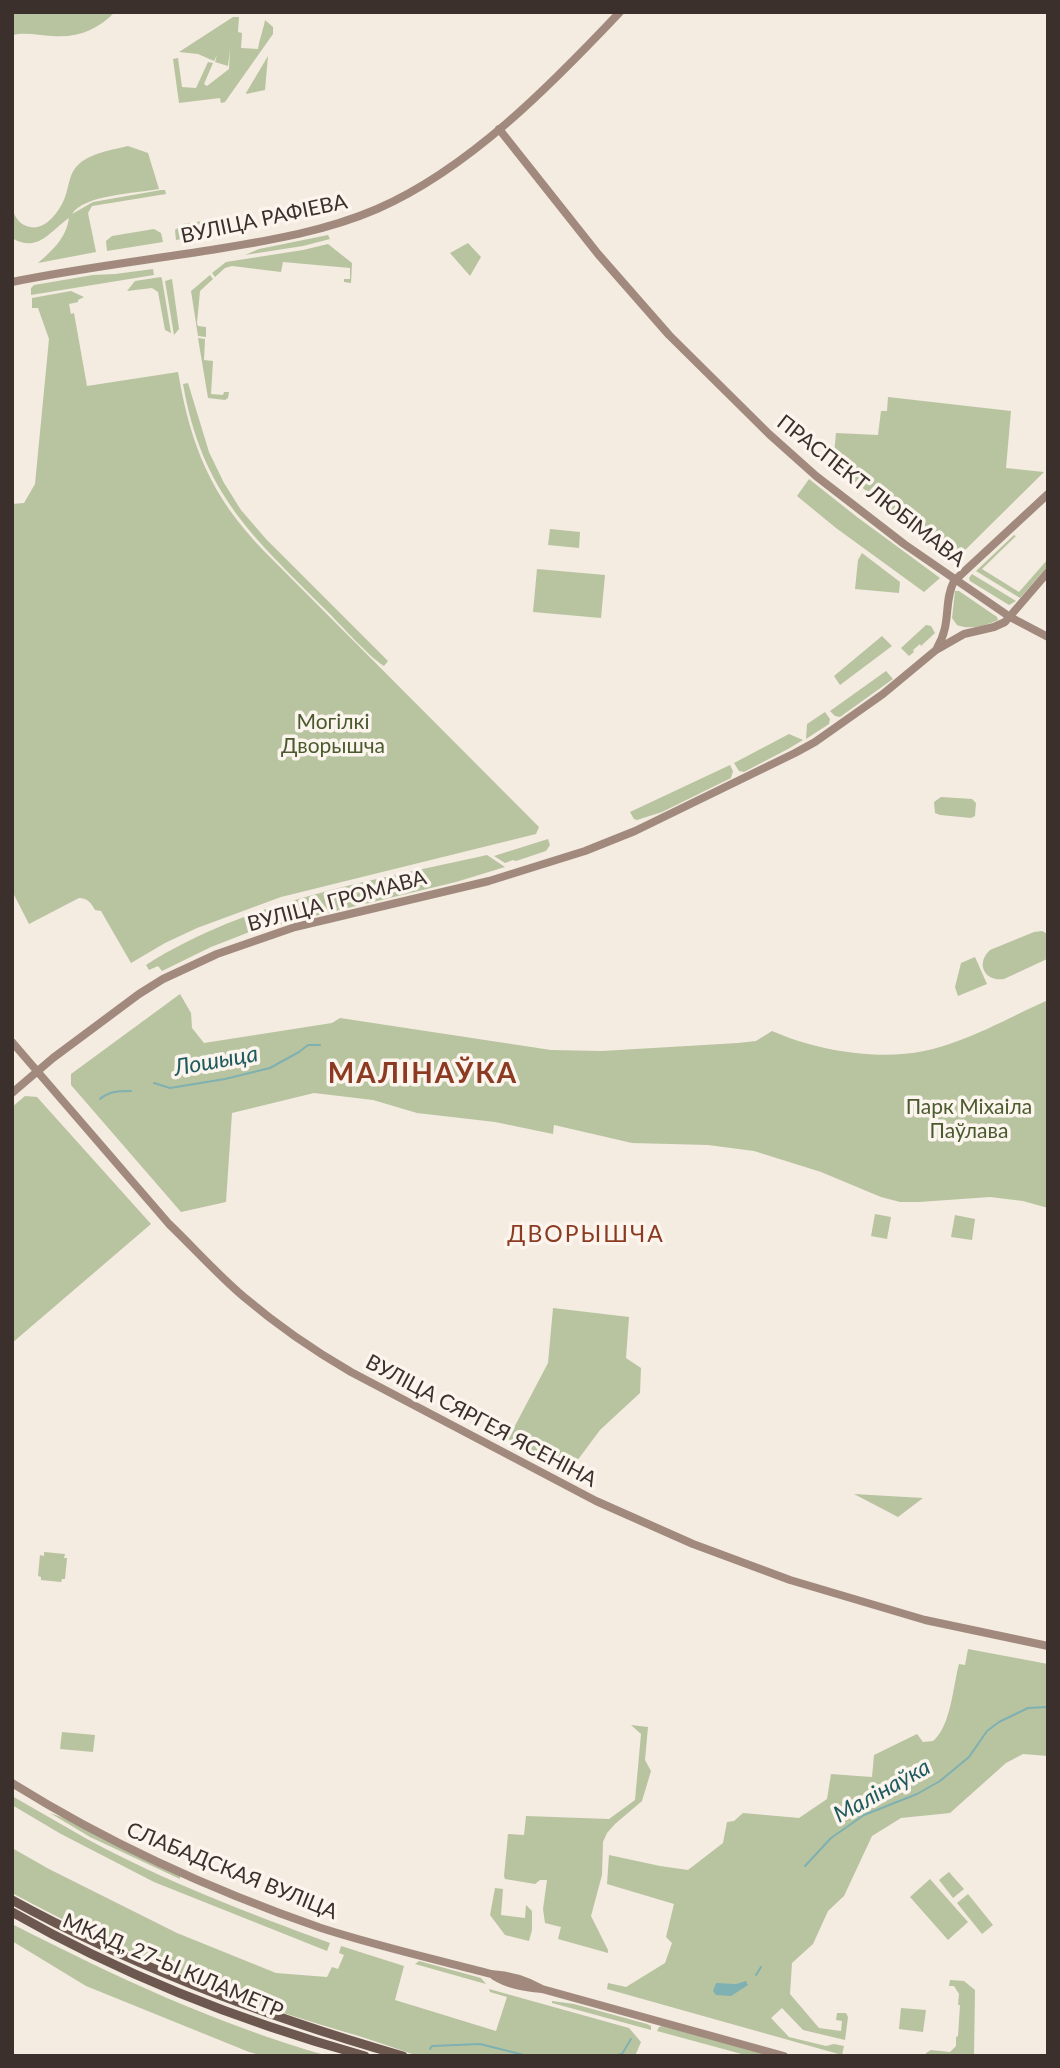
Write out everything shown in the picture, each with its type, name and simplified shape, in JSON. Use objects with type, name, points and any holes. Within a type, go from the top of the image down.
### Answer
[{"type":"highway","name":"МКАД, 27-Ы КІЛАМЕТР","points":[[12,1900],[87,1939],[215,1995],[285,2020],[403,2056]]},
{"type":"highway","name":"МКАД, 27-Ы КІЛАМЕТР","points":[[12,1912],[60,1939],[206,2003],[365,2056]]},
{"type":"main road","name":"ВУЛІЦА РАФІЕВА","points":[[12,282],[242,245],[344,222],[380,208],[447,169],[499,129],[567,67],[620,12]]},
{"type":"main road","name":"ПРАСПЕКТ ЛЮБІМАВА","points":[[499,129],[598,254],[684,352],[756,422],[813,473],[904,544],[1010,617],[1048,637]]},
{"type":"main road","points":[[936,650],[946,630],[950,592],[955,580],[1048,494]]},
{"type":"main road","points":[[1010,617],[1048,572]]},
{"type":"main road","points":[[948,611],[955,627],[969,632]]},
{"type":"main road","name":"ВУЛІЦА ГРОМАВА","points":[[12,1093],[93,1027],[163,979],[217,954],[295,927],[489,881],[585,851],[635,831],[801,750],[897,683],[936,650],[969,632],[1000,625],[1010,617]]},
{"type":"main road","name":"ВУЛІЦА СЯРГЕЯ ЯСЕНІНА","points":[[12,1042],[169,1224],[242,1295],[315,1350],[362,1379],[596,1501],[693,1544],[790,1580],[913,1616],[1048,1646]]},
{"type":"main road","name":"СЛАБАДСКАЯ ВУЛІЦА","points":[[12,1783],[106,1837],[263,1906],[372,1944],[504,1975],[542,1989],[784,2056]]},
{"type":"green space","points":[[12,12],[115,12],[86,32],[61,36],[12,35]]},
{"type":"green space","points":[[233,17],[239,17],[241,48],[258,49],[265,20],[273,27],[273,34],[225,102],[221,103],[220,98],[179,103],[173,59],[178,58],[182,87],[196,88],[208,62],[213,63],[204,84],[207,86],[229,69],[230,49],[228,66],[215,62],[217,55],[214,61],[198,54],[179,52]]},
{"type":"green space","points":[[268,56],[265,90],[246,94],[246,93]]},
{"type":"green space","points":[[128,146],[148,153],[159,189],[99,199],[78,208],[72,214],[93,202],[161,190],[165,190],[166,194],[92,206],[88,213],[96,252],[38,263],[62,238],[69,218],[37,242],[21,242],[12,238],[12,209],[24,225],[42,226],[60,207],[77,166],[94,155]]},
{"type":"green space","points":[[223,218],[230,222],[231,230],[176,240],[175,230],[183,224]]},
{"type":"green space","points":[[154,229],[161,233],[163,242],[107,251],[106,241],[112,236]]},
{"type":"green space","points":[[328,235],[330,239],[303,246],[245,255],[259,249]]},
{"type":"green space","points":[[468,243],[481,257],[470,276],[450,253]]},
{"type":"green space","points":[[328,244],[352,263],[351,283],[344,282],[344,279],[350,279],[350,268],[283,262],[281,272],[232,266],[225,268],[215,277],[212,273],[226,262]]},
{"type":"green space","points":[[153,269],[154,275],[31,295],[34,285]]},
{"type":"green space","points":[[210,275],[213,279],[200,291],[197,323],[198,326],[206,327],[206,337],[198,336],[191,291]]},
{"type":"green space","points":[[161,277],[171,333],[165,330],[158,292],[152,288],[127,291],[135,281]]},
{"type":"green space","points":[[172,279],[179,329],[174,335],[165,281]]},
{"type":"green space","name":"Могілкі Дворышча","points":[[71,291],[84,297],[69,304],[71,314],[74,313],[87,386],[178,372],[189,424],[206,469],[217,490],[246,531],[539,827],[536,834],[281,897],[197,928],[131,963],[101,911],[95,910],[85,899],[79,898],[29,924],[12,891],[12,504],[24,503],[35,484],[49,339],[38,308],[32,308],[32,298]]},
{"type":"green space","points":[[198,338],[205,339],[204,360],[213,361],[211,394],[223,395],[224,392],[229,392],[225,400],[208,398]]},
{"type":"green space","points":[[188,383],[209,452],[241,510],[266,539],[388,661],[384,666],[275,559],[234,510],[203,455],[183,384]]},
{"type":"green space","points":[[888,397],[1011,411],[1006,468],[1044,472],[958,557],[833,465],[836,433],[878,435],[881,411],[887,411]]},
{"type":"green space","points":[[809,479],[940,578],[924,592],[836,528],[797,496]]},
{"type":"green space","points":[[550,529],[580,532],[579,548],[548,545]]},
{"type":"green space","points":[[1016,536],[982,569],[1019,592],[1048,559],[1048,566],[1020,598],[976,571]]},
{"type":"green space","points":[[862,553],[900,582],[899,593],[855,589],[858,560]]},
{"type":"green space","points":[[537,569],[605,575],[601,618],[533,612]]},
{"type":"green space","points":[[972,574],[1016,601],[1009,605],[970,581]]},
{"type":"green space","points":[[955,591],[959,591],[998,620],[978,627],[957,625],[952,618]]},
{"type":"green space","points":[[926,625],[931,626],[935,633],[909,656],[901,648]]},
{"type":"green space","points":[[882,636],[892,646],[840,685],[834,676]]},
{"type":"green space","points":[[886,671],[893,679],[840,717],[830,711]]},
{"type":"green space","points":[[825,712],[830,719],[829,724],[806,739],[807,724]]},
{"type":"green space","points":[[789,734],[803,740],[744,772],[739,771],[734,763]]},
{"type":"green space","points":[[730,765],[733,771],[731,778],[662,812],[637,820],[630,812]]},
{"type":"green space","points":[[941,797],[972,799],[976,803],[975,816],[971,818],[935,813],[934,802]]},
{"type":"green space","points":[[548,839],[550,845],[546,851],[516,861],[505,863],[494,856]]},
{"type":"green space","points":[[487,855],[505,867],[456,882],[252,931],[162,971],[158,966],[149,970],[146,965],[185,943],[268,908],[355,884]]},
{"type":"green space","points":[[1042,931],[1048,934],[1047,959],[1004,979],[992,978],[984,971],[983,961],[990,950]]},
{"type":"green space","points":[[975,957],[987,984],[958,996],[955,987],[961,963]]},
{"type":"green space","name":"Парк Міхаіла Паўлава","points":[[180,994],[191,1013],[192,1028],[204,1043],[332,1023],[340,1018],[551,1050],[602,1051],[738,1043],[756,1041],[772,1031],[807,1044],[846,1052],[886,1055],[924,1051],[956,1042],[1048,1000],[1048,1208],[1023,1201],[990,1197],[900,1202],[821,1172],[754,1151],[708,1145],[632,1143],[554,1125],[553,1134],[495,1122],[417,1113],[373,1100],[314,1093],[232,1113],[226,1202],[181,1212],[71,1085],[71,1074]]},
{"type":"green space","points":[[25,1096],[37,1097],[151,1224],[12,1343],[12,1107]]},
{"type":"green space","points":[[875,1214],[891,1217],[887,1239],[871,1236]]},
{"type":"green space","points":[[955,1215],[975,1219],[972,1240],[951,1237]]},
{"type":"green space","points":[[553,1308],[629,1317],[626,1358],[641,1368],[640,1393],[600,1430],[571,1469],[508,1439],[548,1363]]},
{"type":"green space","points":[[854,1494],[923,1498],[898,1517]]},
{"type":"green space","points":[[44,1552],[65,1554],[65,1579],[61,1582],[41,1580],[38,1576],[40,1555],[44,1556]]},
{"type":"green space","points":[[968,1649],[1048,1664],[1048,1756],[1023,1754],[1006,1763],[950,1813],[901,1818],[872,1836],[844,1896],[828,1911],[813,1944],[792,1963],[790,1994],[819,2028],[841,2031],[842,2021],[836,2020],[837,2013],[846,2013],[848,2017],[845,2040],[803,2030],[782,2008],[771,2018],[789,2037],[826,2046],[844,2046],[842,2055],[607,1989],[608,1983],[626,1987],[665,1963],[672,1943],[666,1937],[674,1904],[607,1884],[609,1855],[688,1870],[723,1843],[727,1822],[734,1821],[743,1813],[799,1818],[827,1799],[831,1774],[872,1777],[874,1755],[917,1734],[923,1742],[933,1741],[939,1734],[948,1716],[959,1664],[965,1665]]},
{"type":"green space","points":[[631,1725],[648,1727],[645,1760],[651,1771],[642,1801],[615,1824],[603,1842],[602,1875],[591,1916],[608,1953],[558,1939],[561,1927],[545,1923],[543,1909],[547,1880],[540,1880],[535,1884],[505,1879],[508,1834],[524,1835],[526,1816],[609,1819],[635,1800],[641,1734]]},
{"type":"green space","points":[[62,1732],[95,1735],[93,1752],[60,1749]]},
{"type":"green space","points":[[12,1796],[146,1869],[237,1908],[330,1943],[327,1951],[154,1882],[61,1834],[12,1805]]},
{"type":"green space","points":[[50,1813],[180,1876],[180,1879],[90,1837]]},
{"type":"green space","points":[[12,1848],[177,1933],[276,1973],[327,1977],[332,1967],[338,1969],[344,1955],[339,1953],[341,1946],[404,1966],[395,2000],[496,2031],[507,1997],[490,1992],[489,1989],[629,2028],[641,2042],[635,2056],[418,2056],[236,1996],[138,1955],[43,1910],[12,1893]]},
{"type":"green space","points":[[949,1872],[964,1889],[953,1898],[939,1880]]},
{"type":"green space","points":[[930,1879],[968,1922],[948,1940],[910,1897]]},
{"type":"green space","points":[[495,1888],[503,1889],[501,1915],[525,1918],[526,1905],[532,1911],[529,1941],[505,1935],[490,1915]]},
{"type":"green space","points":[[968,1894],[993,1925],[982,1934],[957,1903]]},
{"type":"green space","points":[[12,1924],[167,1998],[247,2030],[328,2056],[264,2056],[249,2052],[86,1986],[12,1941]]},
{"type":"green space","points":[[419,1961],[481,1978],[486,1984],[415,1964]]},
{"type":"green space","points":[[950,1980],[964,1981],[975,1990],[974,2056],[926,2056],[931,2050],[950,2052],[956,2046],[959,1994],[954,1986],[949,1986]]},
{"type":"green space","points":[[552,2003],[574,2004],[647,2024],[651,2026],[651,2030]]},
{"type":"green space","points":[[901,2008],[926,2010],[923,2032],[899,2029]]},
{"type":"green space","points":[[662,2026],[773,2056],[749,2056],[657,2031]]},
{"type":"water","points":[[746,1981],[748,1985],[731,1996],[716,1995],[713,1991],[716,1983],[736,1984]]},
{"type":"waterway","name":"Лошыца","points":[[154,1083],[170,1088],[225,1079],[270,1068],[308,1045],[320,1045]]},
{"type":"waterway","name":"Лошыца","points":[[100,1099],[111,1093],[131,1091]]},
{"type":"waterway","name":"Малінаўка","points":[[805,1866],[831,1838],[864,1815],[917,1794],[940,1781],[969,1757],[987,1731],[999,1722],[1028,1708],[1048,1707]]},
{"type":"waterway","name":"Малінаўка","points":[[756,1975],[761,1967]]},
{"type":"waterway","name":"Малінаўка","points":[[617,2055],[622,2054],[631,2039]]},
{"type":"waterway","name":"Малінаўка","points":[[430,2049],[432,2046],[480,2044],[528,2056]]},
{"type":"district","name":"МАЛІНАЎКА","points":[[423,1074]]},
{"type":"district","name":"ДВОРЫШЧА","points":[[586,1235]]}]
